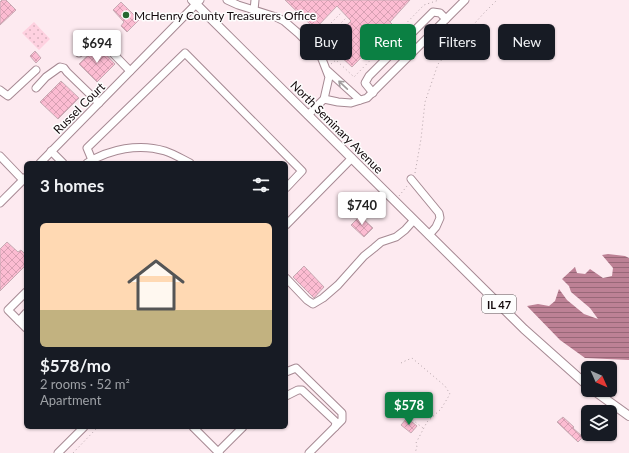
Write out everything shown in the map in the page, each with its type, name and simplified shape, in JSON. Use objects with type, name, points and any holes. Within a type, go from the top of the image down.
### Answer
[{"type":"main road","name":"North Seminary Avenue","points":[[196,2],[524,329],[581,380]]},
{"type":"main road","points":[[603,397],[629,416]]},
{"type":"street","points":[[227,0],[276,17],[298,33],[322,59],[329,78],[324,99],[308,115]]},
{"type":"street","points":[[254,10],[255,0]]},
{"type":"street","points":[[324,99],[351,103],[367,98],[465,0]]},
{"type":"street","name":"Russel Court","points":[[45,161],[51,151],[130,72],[196,2]]},
{"type":"street","points":[[373,92],[365,83],[369,76],[433,12],[440,13],[446,19]]},
{"type":"street","points":[[79,53],[94,38],[103,43],[130,72]]},
{"type":"street","points":[[90,161],[87,148],[185,53],[302,171],[288,186]]},
{"type":"street","points":[[36,88],[46,77],[60,67],[64,68],[99,103]]},
{"type":"street","points":[[0,90],[8,96],[36,70]]},
{"type":"street","points":[[327,70],[360,100]]},
{"type":"street","points":[[92,161],[118,150],[143,147],[163,151],[178,156],[187,161]]},
{"type":"street","points":[[51,151],[61,161]]},
{"type":"street","points":[[0,156],[24,177]]},
{"type":"street","points":[[288,223],[352,158]]},
{"type":"street","points":[[0,203],[24,179]]},
{"type":"street","points":[[411,180],[439,213],[440,218],[436,227],[429,235]]},
{"type":"street","points":[[288,280],[307,300],[313,304],[323,298],[338,285],[364,256],[381,242],[396,237],[414,220]]},
{"type":"street","points":[[24,294],[8,310],[24,326]]},
{"type":"street","points":[[19,321],[24,315]]},
{"type":"street","points":[[288,371],[296,368],[342,413],[342,420],[309,453]]},
{"type":"street","points":[[288,395],[298,390],[302,390],[336,422],[335,427]]},
{"type":"street","points":[[58,453],[82,429]]},
{"type":"street","points":[[195,429],[219,453],[240,429]]},
{"type":"path","points":[[329,60],[331,64],[336,60],[354,77],[424,5],[439,0]]},
{"type":"path","points":[[395,201],[404,191],[414,174],[422,139],[425,102],[438,64],[497,0]]},
{"type":"path","points":[[330,24],[342,12]]},
{"type":"path","points":[[292,20],[293,22],[300,15]]},
{"type":"path","points":[[340,24],[347,17]]},
{"type":"path","points":[[402,363],[412,358],[445,386],[450,394],[441,409],[427,422],[416,443],[417,447],[415,453]]},
{"type":"path","points":[[406,416],[424,429]]},
{"type":"path","points":[[73,453],[96,429]]},
{"type":"shaded area","points":[[34,22],[50,39],[39,50],[22,33]]},
{"type":"shaded area","points":[[608,254],[625,256],[629,258],[629,360],[585,358],[560,340],[527,306],[538,304],[549,306],[555,301],[559,289],[567,300],[584,314],[598,319],[590,308],[571,292],[569,286],[562,279],[575,267],[577,273],[585,274],[590,269],[603,278],[612,276],[613,268],[602,255]]},
{"type":"building","points":[[2,0],[6,0],[16,10],[0,25],[0,2]]},
{"type":"building","points":[[285,0],[410,0],[390,22],[392,24],[360,24],[360,59],[352,67],[344,60],[352,60],[352,24],[348,24],[351,21],[337,6],[320,24],[310,24]]},
{"type":"building","name":"McHenry County Treasurers Office","points":[[121,2],[139,20],[127,32],[121,26],[124,22],[113,10]]},
{"type":"building","points":[[98,46],[115,64],[97,82],[79,64]]},
{"type":"building","points":[[35,51],[41,58],[36,63],[30,56]]},
{"type":"building","points":[[61,81],[79,98],[58,119],[40,102]]},
{"type":"building","points":[[360,216],[373,228],[364,237],[351,225]]},
{"type":"building","points":[[7,242],[18,252],[21,250],[24,253],[24,267],[0,291],[0,249]]},
{"type":"building","points":[[304,266],[324,287],[314,298],[293,277]]},
{"type":"building","points":[[563,417],[581,435],[581,439],[578,442],[557,422]]},
{"type":"building","points":[[407,418],[417,426],[411,433],[401,425]]},
{"type":"place","name":"McHenry County Treasurers Office","points":[[126,15]]}]
